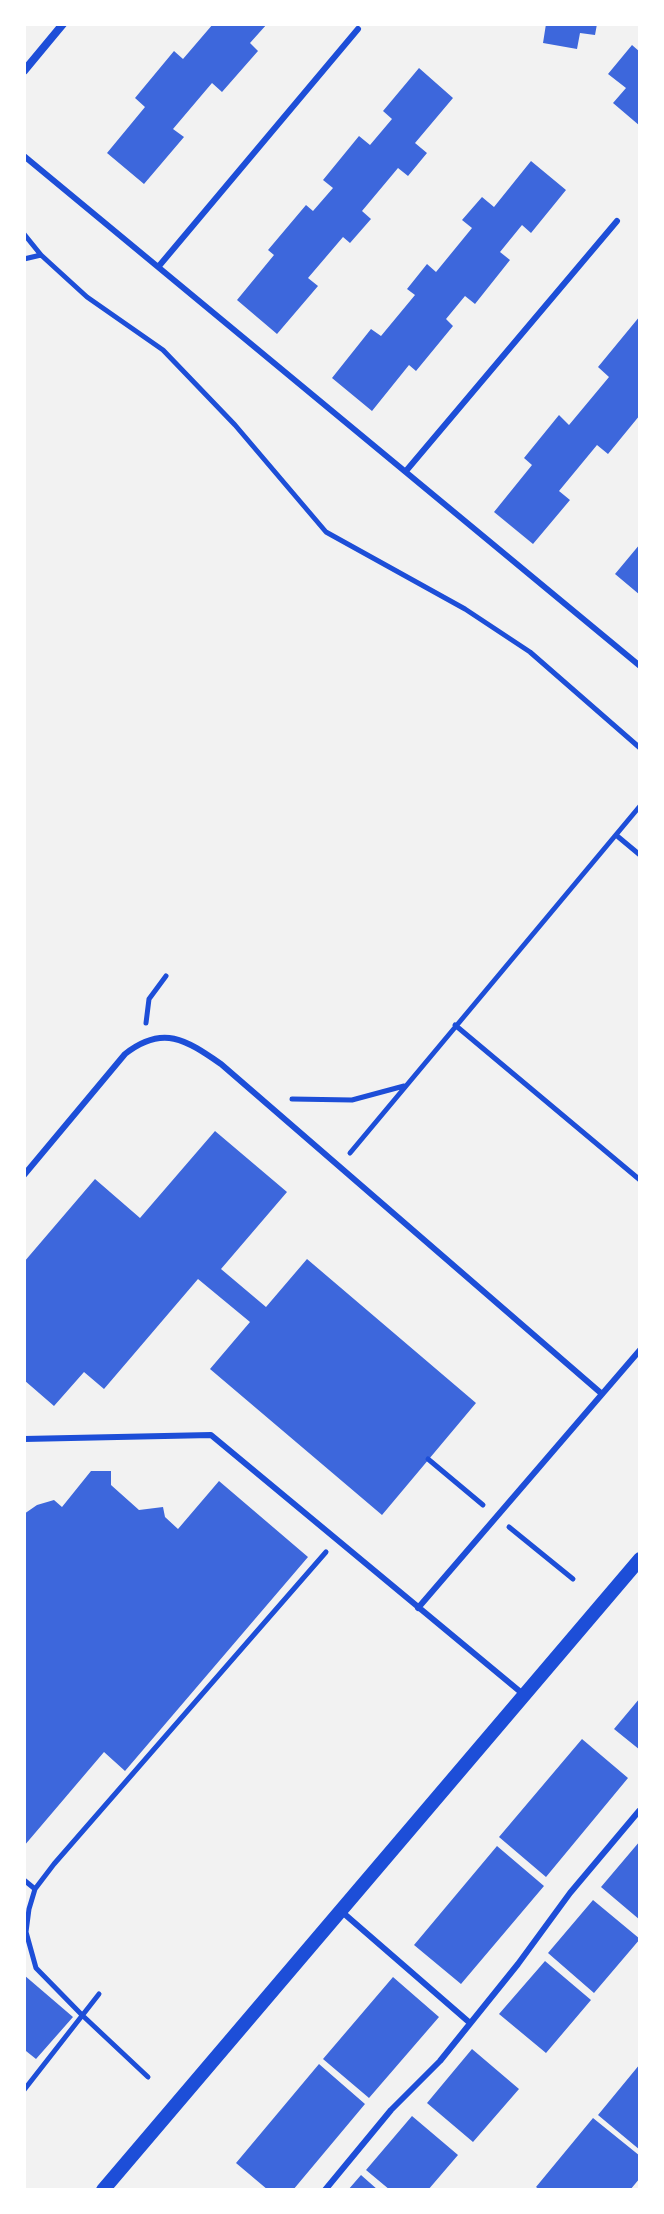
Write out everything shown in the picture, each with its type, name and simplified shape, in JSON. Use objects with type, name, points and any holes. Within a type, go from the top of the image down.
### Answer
[{"type":"street","points":[[24,71],[63,24]]},
{"type":"street","points":[[103,2190],[640,1559]]},
{"type":"lane","points":[[159,266],[358,29]]},
{"type":"lane","points":[[24,156],[640,666]]},
{"type":"lane","points":[[406,471],[617,221]]},
{"type":"lane","points":[[24,1175],[125,1054],[153,1038],[173,1037],[186,1041],[221,1064],[602,1394]]},
{"type":"lane","points":[[418,1608],[640,1350]]},
{"type":"lane","points":[[24,1439],[211,1435],[524,1695]]},
{"type":"lane","points":[[325,2190],[391,2110],[440,2061],[570,1893],[639,1811]]},
{"type":"lane","points":[[341,1911],[470,2023]]},
{"type":"path","points":[[24,234],[41,255],[87,297],[163,350],[235,425],[326,532],[465,609],[530,652],[640,748]]},
{"type":"path","points":[[24,259],[41,255]]},
{"type":"path","points":[[339,1166],[640,806]]},
{"type":"path","points":[[616,835],[640,855]]},
{"type":"path","points":[[153,1038],[147,1026],[146,1012],[156,987],[166,976]]},
{"type":"path","points":[[455,1025],[640,1180]]},
{"type":"path","points":[[287,1097],[301,1101],[352,1100],[405,1086]]},
{"type":"path","points":[[148,2077],[36,1968],[26,1932],[35,1889],[336,1541]]},
{"type":"path","points":[[24,1880],[35,1889]]},
{"type":"path","points":[[24,2090],[99,1994]]},
{"type":"building","points":[[213,24],[267,24],[250,43],[258,51],[222,92],[212,83],[173,129],[184,137],[144,184],[107,153],[145,107],[135,98],[174,51],[183,59]]},
{"type":"building","points":[[546,24],[597,24],[595,35],[580,33],[577,49],[543,43]]},
{"type":"building","points":[[632,45],[640,52],[640,126],[613,103],[626,88],[608,74]]},
{"type":"building","points":[[419,68],[453,98],[415,143],[427,153],[408,176],[398,168],[362,211],[371,219],[350,243],[343,237],[308,278],[318,286],[277,334],[237,300],[274,255],[268,250],[306,205],[313,211],[333,188],[323,180],[359,136],[370,145],[392,119],[383,111]]},
{"type":"building","points":[[531,161],[566,190],[531,233],[522,225],[500,252],[510,260],[475,304],[465,296],[446,319],[453,326],[416,371],[409,365],[372,411],[332,378],[371,329],[381,336],[415,295],[407,289],[427,264],[436,272],[472,228],[462,220],[482,197],[494,207]]},
{"type":"building","points":[[640,316],[640,415],[608,454],[597,445],[559,491],[570,500],[533,544],[494,512],[532,465],[524,458],[559,415],[569,425],[609,377],[598,367]]},
{"type":"building","points":[[640,544],[640,595],[615,574]]},
{"type":"building","points":[[215,1131],[287,1192],[221,1269],[266,1307],[307,1259],[476,1403],[382,1515],[210,1369],[250,1322],[198,1279],[104,1389],[84,1372],[54,1406],[24,1380],[24,1262],[95,1179],[140,1218]]},
{"type":"building","points":[[91,1471],[111,1471],[111,1485],[139,1510],[163,1507],[165,1517],[178,1529],[219,1481],[308,1557],[125,1771],[104,1752],[24,1846],[24,1514],[37,1505],[54,1500],[62,1507]]},
{"type":"building","points":[[640,1698],[640,1750],[614,1729]]},
{"type":"building","points":[[582,1739],[628,1778],[546,1877],[499,1837]]},
{"type":"building","points":[[640,1841],[640,1920],[601,1887]]},
{"type":"building","points":[[497,1846],[544,1886],[461,1984],[414,1945]]},
{"type":"building","points":[[593,1900],[640,1939],[594,1993],[548,1953]]},
{"type":"building","points":[[545,1961],[591,2000],[546,2053],[499,2014]]},
{"type":"building","points":[[24,1975],[73,2017],[36,2059],[26,2051],[24,2053]]},
{"type":"building","points":[[393,1977],[439,2017],[369,2098],[323,2059]]},
{"type":"building","points":[[472,2049],[519,2089],[473,2142],[427,2103]]},
{"type":"building","points":[[319,2064],[365,2104],[293,2190],[268,2190],[236,2163]]},
{"type":"building","points":[[640,2064],[640,2150],[598,2115]]},
{"type":"building","points":[[412,2116],[458,2155],[428,2190],[390,2190],[366,2170]]},
{"type":"building","points":[[593,2118],[640,2156],[640,2178],[630,2190],[540,2190],[536,2187]]},
{"type":"building","points":[[361,2175],[378,2190],[348,2190]]}]
